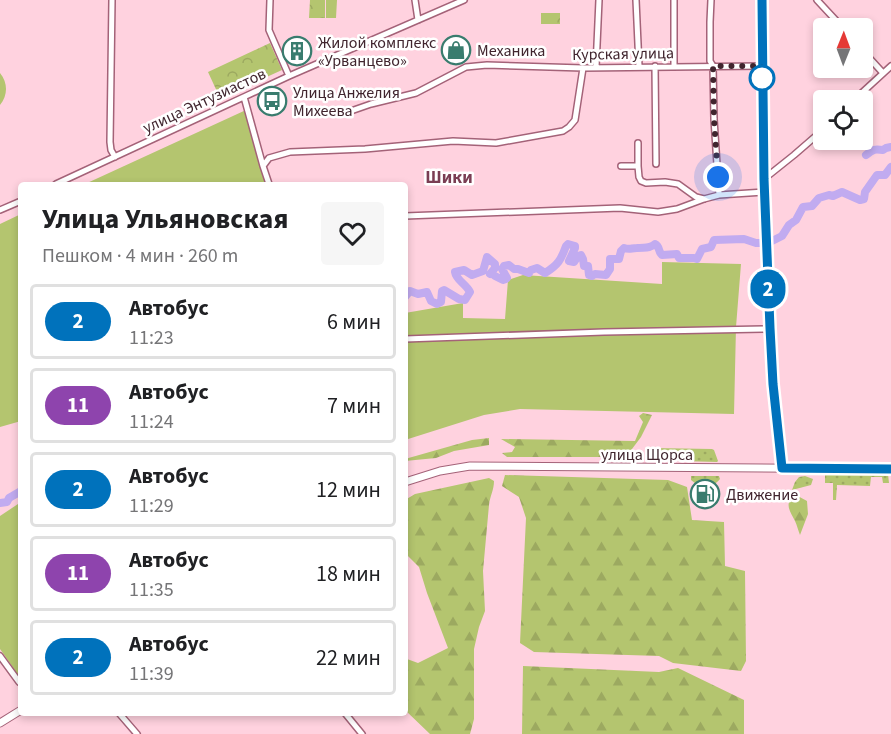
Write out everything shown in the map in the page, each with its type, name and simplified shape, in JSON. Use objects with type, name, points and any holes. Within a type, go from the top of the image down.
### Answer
[{"type":"main road","points":[[762,0],[764,179],[770,328],[782,468]]},
{"type":"main road","name":"улица Щорса","points":[[408,481],[440,471],[470,466],[891,469]]},
{"type":"main road","points":[[0,723],[18,712]]},
{"type":"street","points":[[112,0],[110,142],[115,157]]},
{"type":"street","points":[[270,0],[269,30],[289,76]]},
{"type":"street","points":[[415,0],[418,21]]},
{"type":"street","name":"улица Энтузиастов","points":[[60,182],[289,76],[464,0]]},
{"type":"street","points":[[596,67],[599,0]]},
{"type":"street","points":[[636,0],[639,66]]},
{"type":"street","points":[[674,0],[674,66]]},
{"type":"street","points":[[711,0],[710,61],[713,66],[719,195]]},
{"type":"street","points":[[818,0],[834,18]]},
{"type":"street","points":[[873,62],[883,73]]},
{"type":"street","name":"Курская улица","points":[[348,112],[416,93],[466,67],[487,65],[583,68],[762,66]]},
{"type":"street","points":[[655,66],[656,164]]},
{"type":"street","points":[[865,90],[891,66]]},
{"type":"street","points":[[263,166],[269,158],[290,152],[365,149],[453,141],[496,143],[563,131],[575,120],[583,68]]},
{"type":"street","points":[[244,97],[268,182]]},
{"type":"street","points":[[764,179],[813,139]]},
{"type":"street","points":[[638,143],[638,166],[641,181],[678,184],[696,197],[704,199]]},
{"type":"street","points":[[621,166],[638,166]]},
{"type":"street","points":[[408,216],[620,208],[658,212],[677,209],[719,195],[765,192]]},
{"type":"street","points":[[0,210],[18,202]]},
{"type":"street","points":[[408,339],[770,328]]},
{"type":"street","points":[[0,656],[18,680]]},
{"type":"street","points":[[121,716],[137,734]]},
{"type":"street","points":[[347,716],[362,734]]},
{"type":"green space","points":[[310,0],[325,0],[325,18],[309,18]]},
{"type":"green space","points":[[326,0],[337,0],[336,18],[326,18]]},
{"type":"green space","points":[[541,13],[560,13],[560,24],[541,24]]},
{"type":"green space","points":[[270,43],[282,70],[220,98],[208,72]]},
{"type":"green space","points":[[0,73],[6,89],[0,105]]},
{"type":"green space","points":[[246,110],[265,182],[89,182]]},
{"type":"green space","points":[[18,215],[18,422],[0,427],[0,224]]},
{"type":"green space","points":[[662,262],[741,264],[736,327],[734,414],[520,409],[484,415],[408,439],[408,312],[463,303],[463,318],[505,319],[508,280],[523,275],[662,284]]},
{"type":"green space","points":[[643,413],[652,415],[641,437],[626,457],[507,457],[502,453],[512,452],[515,447],[501,439],[635,441],[643,422],[639,416]]},
{"type":"green space","points":[[489,438],[489,445],[454,451],[436,458],[408,461],[408,458],[472,440]]},
{"type":"green space","points":[[653,448],[712,449],[718,461],[645,460]]},
{"type":"green space","points":[[888,474],[889,483],[883,483],[882,477],[871,477],[870,486],[837,485],[836,500],[833,500],[833,483],[825,483],[825,475]]},
{"type":"green space","points":[[505,475],[668,480],[687,487],[692,520],[724,522],[725,566],[745,571],[746,661],[741,671],[673,663],[659,656],[534,652],[520,643],[526,518],[519,497],[502,486]]},
{"type":"green space","points":[[691,476],[719,476],[720,479],[713,484],[702,486],[691,480]]},
{"type":"green space","points":[[805,476],[813,479],[811,485],[792,490],[799,477]]},
{"type":"green space","points":[[489,478],[494,481],[489,505],[483,571],[485,611],[474,649],[474,719],[470,734],[430,734],[408,713],[408,659],[418,663],[448,648],[419,567],[408,556],[408,498],[415,494]]},
{"type":"green space","points":[[796,495],[807,501],[808,514],[800,535],[789,507],[790,501]]},
{"type":"green space","points":[[18,504],[18,675],[0,649],[0,516]]},
{"type":"green space","points":[[523,666],[659,672],[678,668],[744,700],[744,734],[522,734]]},
{"type":"waterway","points":[[866,155],[874,150],[891,147]]},
{"type":"waterway","points":[[772,241],[782,236],[789,225],[796,220],[803,207],[812,206],[819,198],[842,192],[860,200],[864,199],[865,192],[877,175],[885,175],[891,167]]},
{"type":"waterway","points":[[495,276],[506,279],[502,269],[509,265],[514,269],[529,273],[537,268],[545,273],[558,262],[568,244],[575,246],[569,261],[574,262],[581,255],[584,266],[588,266],[589,275],[592,276],[606,275],[610,269],[610,259],[619,259],[624,248],[647,248],[655,244],[662,255],[677,254],[679,258],[697,259],[702,249],[711,247],[714,240],[744,239],[762,243]]},
{"type":"waterway","points":[[408,293],[410,291],[418,294],[427,292],[431,301],[437,304],[441,302],[444,290],[465,300],[470,292],[455,272],[464,270],[472,275],[483,271],[487,257],[495,264],[490,274]]},
{"type":"waterway","points":[[0,503],[7,502],[18,493]]},
{"type":"bus line","name":"2","points":[[762,0],[764,179],[770,328],[782,468],[891,469]]},
{"type":"place","name":"Механика","points":[[456,50]]},
{"type":"place","name":"Жилой комплекс «Урванцево»","points":[[297,51]]},
{"type":"place","name":"Улица Анжелия Михеева","points":[[272,101]]},
{"type":"place","name":"Движение","points":[[705,494]]},
{"type":"district","name":"Шики","points":[[449,177]]},
{"type":"route","points":[[718,177],[713,66],[762,66],[762,78]]}]
